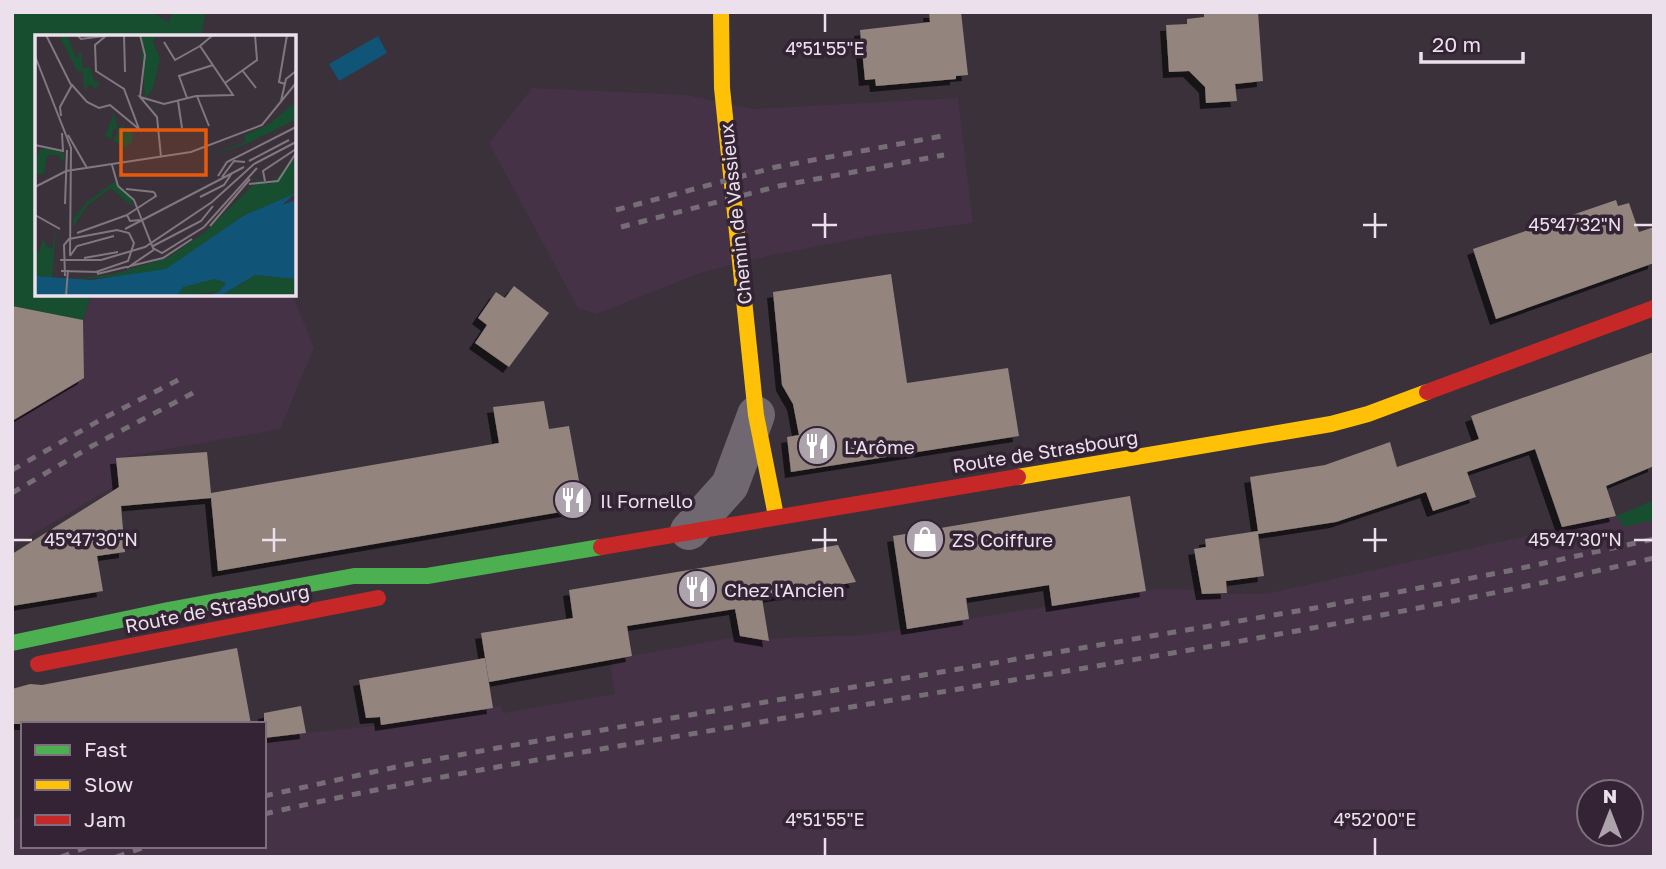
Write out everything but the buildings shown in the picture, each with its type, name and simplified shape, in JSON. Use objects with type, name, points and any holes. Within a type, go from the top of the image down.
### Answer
[{"type":"main road","name":"Chemin de Vassieux","points":[[721,12],[722,88],[756,415],[776,516]]},
{"type":"main road","name":"Route de Strasbourg","points":[[12,643],[354,576],[427,576],[1331,424],[1368,414],[1654,308]]},
{"type":"main road","name":"Route de Strasbourg","points":[[25,666],[378,598],[427,576]]},
{"type":"street","name":"Chemin de Vassieux","points":[[689,531],[730,485],[756,415]]},
{"type":"shaded area","points":[[532,88],[686,95],[754,109],[958,98],[973,223],[877,235],[771,255],[700,273],[596,314],[578,308],[489,143]]},
{"type":"shaded area","points":[[90,296],[293,296],[314,348],[280,429],[117,458],[118,484],[12,547],[12,421],[84,378],[83,320]]},
{"type":"shaded area","points":[[1654,500],[1654,857],[12,857],[12,819],[21,817],[21,848],[266,848],[266,738],[381,725],[501,706],[503,713],[615,694],[610,660],[740,636],[758,639],[866,635],[1159,589],[1201,590],[1202,594],[1266,594],[1616,516]]},
{"type":"green space","points":[[12,12],[152,12],[169,22],[172,12],[206,12],[201,35],[35,35],[35,296],[90,296],[83,320],[12,306]]},
{"type":"green space","points":[[1654,500],[1654,520],[1624,527],[1616,516]]},
{"type":"water","points":[[378,36],[387,53],[339,81],[329,64]]},
{"type":"railway","points":[[616,210],[776,167],[942,136]]},
{"type":"railway","points":[[621,227],[779,186],[944,155]]},
{"type":"railway","points":[[12,470],[184,377]]},
{"type":"railway","points":[[12,493],[92,446],[193,393]]},
{"type":"railway","points":[[266,796],[497,748],[1315,608],[1508,571],[1654,539]]},
{"type":"railway","points":[[266,814],[534,760],[1296,631],[1654,558]]},
{"type":"railway","points":[[61,857],[84,848]]},
{"type":"railway","points":[[116,857],[142,848]]},
{"type":"traffic: fast","points":[[12,643],[168,610],[354,576],[427,576],[601,547]]},
{"type":"traffic: slow","points":[[721,12],[722,88],[756,415],[776,516]]},
{"type":"traffic: slow","points":[[1018,477],[1331,424],[1368,414],[1427,392]]},
{"type":"traffic: jam","points":[[1427,392],[1654,308]]},
{"type":"traffic: jam","points":[[601,547],[1018,477]]},
{"type":"traffic: jam","points":[[38,664],[378,598]]},
{"type":"place","name":"L'Arôme","points":[[817,446]]},
{"type":"place","name":"Il Fornello","points":[[573,500]]},
{"type":"place","name":"ZS Coiffure","points":[[925,539]]},
{"type":"place","name":"Chez l'Ancien","points":[[697,589]]}]
